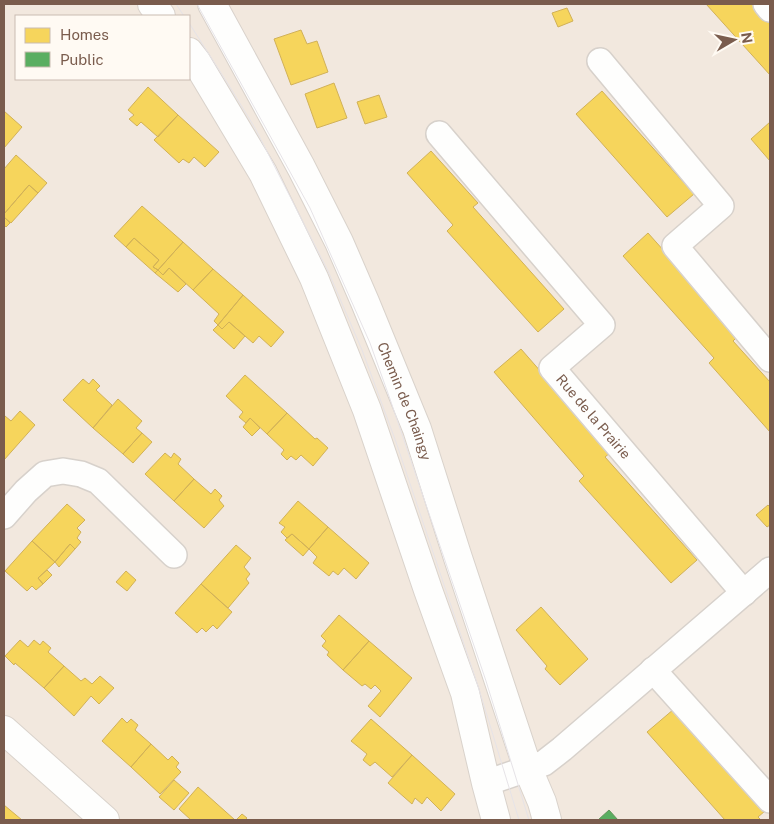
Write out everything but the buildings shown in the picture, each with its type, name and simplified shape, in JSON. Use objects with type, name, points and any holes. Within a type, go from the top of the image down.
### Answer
[{"type":"street","points":[[152,4],[160,15]]},
{"type":"street","name":"Chemin de Chaingy","points":[[212,4],[301,167],[339,242],[365,302],[417,429],[461,568],[528,769],[542,802],[547,820]]},
{"type":"street","points":[[766,4],[770,9]]},
{"type":"street","points":[[190,53],[264,173],[318,287],[367,410],[465,692],[496,820]]},
{"type":"street","points":[[600,61],[721,206],[674,246],[770,359]]},
{"type":"street","name":"Rue de la Prairie","points":[[439,134],[602,325],[552,368],[744,593]]},
{"type":"street","points":[[4,516],[26,491],[45,474],[63,471],[81,474],[98,481],[174,555]]},
{"type":"street","points":[[486,784],[544,763],[770,570]]},
{"type":"street","points":[[653,670],[770,800]]},
{"type":"street","points":[[4,730],[106,820]]},
{"type":"shaded area","points":[[4,4],[770,4],[770,820],[4,820]]},
{"type":"tram line","points":[[176,4],[183,15]]},
{"type":"tram line","points":[[197,4],[310,208],[370,343],[486,681],[529,820]]},
{"type":"tram line","points":[[190,25],[255,128],[328,271],[362,350],[396,442],[478,686],[519,820]]}]
